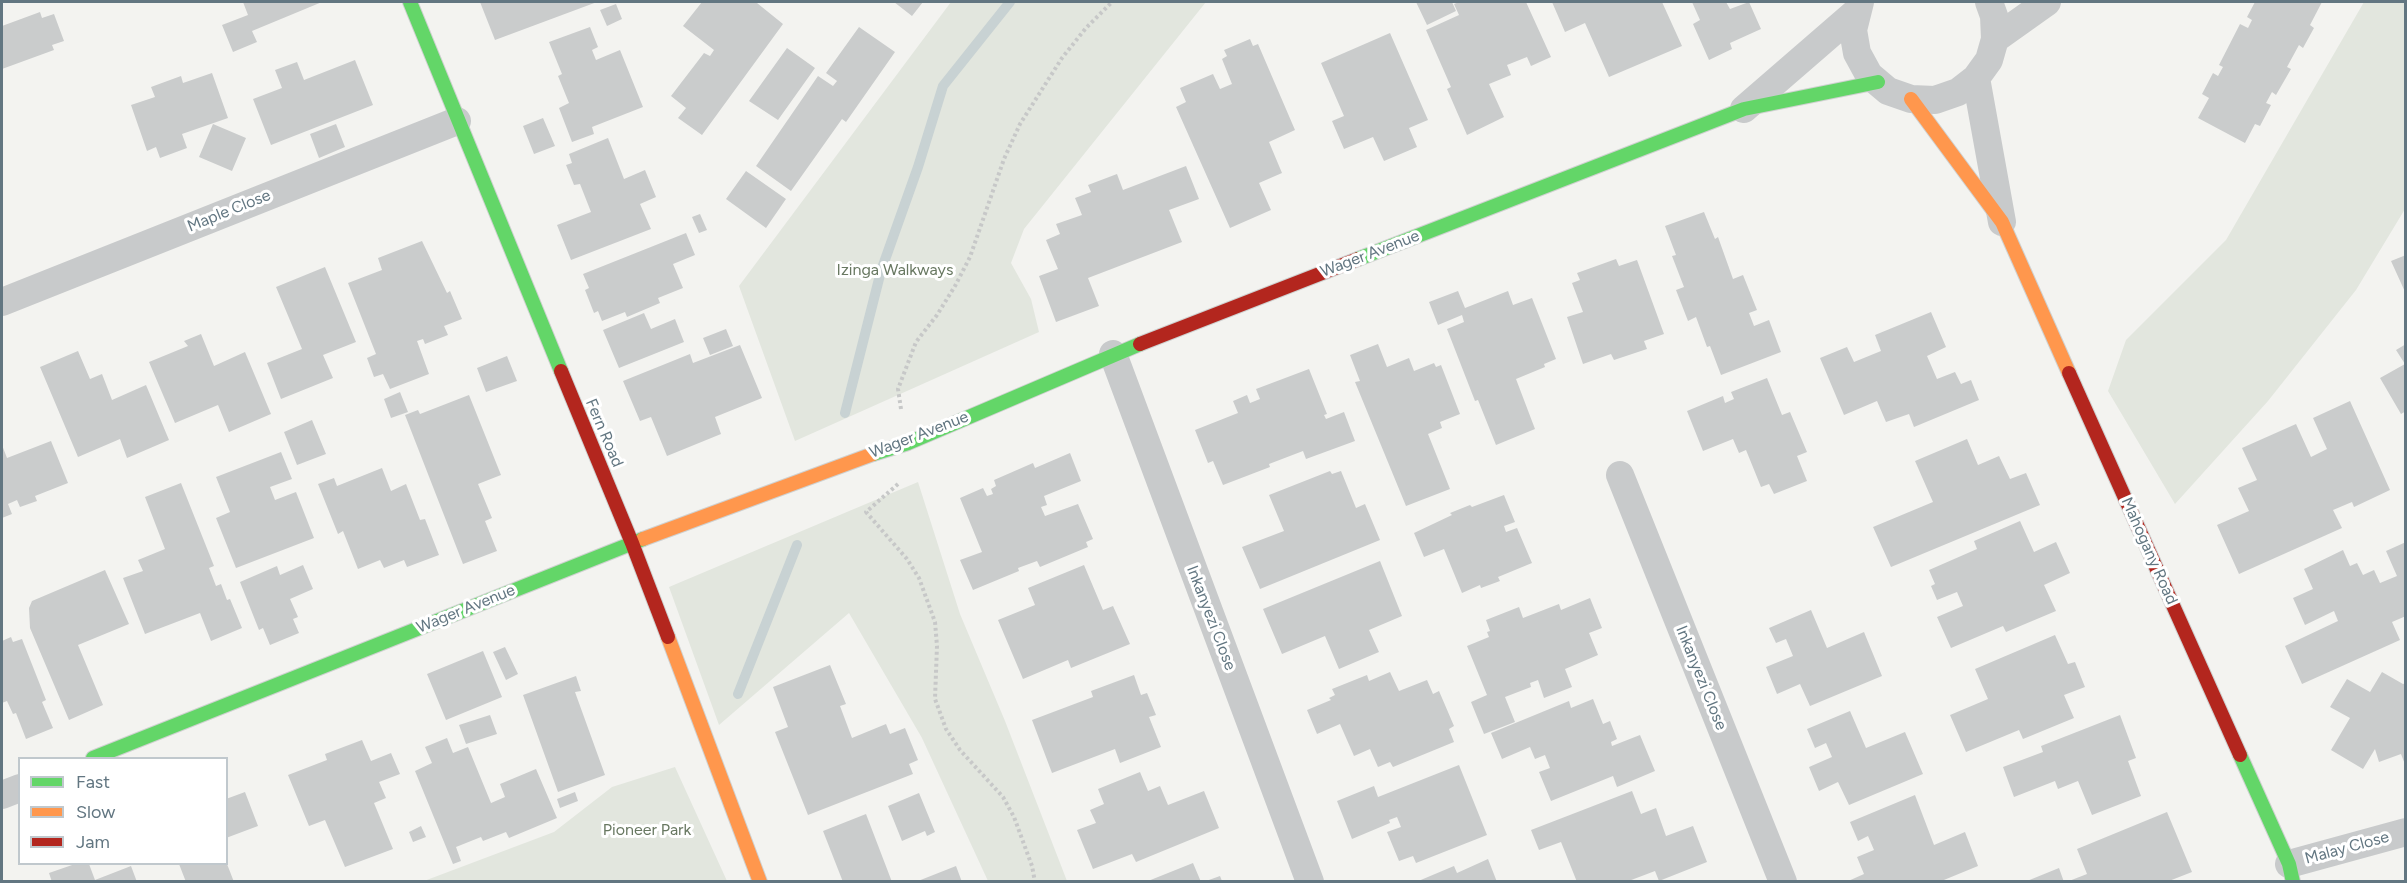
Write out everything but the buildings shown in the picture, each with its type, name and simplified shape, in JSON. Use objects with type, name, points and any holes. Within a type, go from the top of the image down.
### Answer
[{"type":"street","name":"Fern Road","points":[[410,2],[632,543],[760,882]]},
{"type":"street","points":[[1858,7],[1853,30],[1857,54],[1869,75],[1888,91],[1911,99],[1935,100],[1958,92],[1976,78],[1989,60],[1995,39],[1994,16],[1989,2]]},
{"type":"street","points":[[1995,39],[2047,2]]},
{"type":"street","name":"Wager Avenue","points":[[1744,109],[1858,7]]},
{"type":"street","name":"Mahogany Road","points":[[1976,78],[2002,222]]},
{"type":"street","name":"Wager Avenue","points":[[98,757],[632,543],[870,454],[908,443],[1113,354],[1744,109],[1878,82]]},
{"type":"street","name":"Mahogany Road","points":[[1911,99],[2002,222],[2290,873]]},
{"type":"street","name":"Maple Close","points":[[2,302],[457,121]]},
{"type":"street","name":"Inkanyezi Close","points":[[1113,354],[1310,882]]},
{"type":"street","name":"Inkanyezi Close","points":[[1620,475],[1783,882]]},
{"type":"street","points":[[2,795],[18,789]]},
{"type":"street","name":"Malay Close","points":[[2290,873],[2406,832]]},
{"type":"path","points":[[1035,882],[1014,817],[1003,797],[960,750],[946,729],[935,699],[937,646],[934,622],[919,578],[866,512],[916,470],[908,443],[898,389],[916,342],[937,315],[965,266],[1004,159],[1030,107],[1062,58],[1086,28],[1112,2]]},
{"type":"green space","name":"Izinga Walkways","points":[[951,2],[1206,2],[1024,229],[1011,263],[1031,299],[1039,332],[795,441],[739,286]]},
{"type":"green space","points":[[2364,2],[2405,2],[2405,209],[2356,290],[2268,401],[2175,504],[2108,391],[2126,340],[2226,240]]},
{"type":"green space","points":[[918,482],[960,614],[1005,721],[1067,881],[988,881],[922,738],[849,613],[719,725],[669,587]]},
{"type":"green space","name":"Pioneer Park","points":[[675,767],[727,881],[424,881],[554,832],[612,787]]},
{"type":"waterway","points":[[845,413],[881,271],[918,167],[943,86],[1010,2]]},
{"type":"waterway","points":[[738,694],[797,545]]},
{"type":"traffic: fast","points":[[410,2],[561,371]]},
{"type":"traffic: fast","points":[[1358,259],[1744,109],[1878,82]]},
{"type":"traffic: fast","points":[[873,454],[908,443],[1140,344]]},
{"type":"traffic: fast","points":[[96,757],[643,539]]},
{"type":"traffic: fast","points":[[2240,755],[2289,864],[2293,882]]},
{"type":"traffic: slow","points":[[1911,99],[2002,222],[2069,373]]},
{"type":"traffic: slow","points":[[643,539],[873,454]]},
{"type":"traffic: slow","points":[[668,637],[760,882]]},
{"type":"traffic: jam","points":[[1140,344],[1358,259]]},
{"type":"traffic: jam","points":[[561,371],[668,637]]},
{"type":"traffic: jam","points":[[2069,373],[2240,755]]}]
